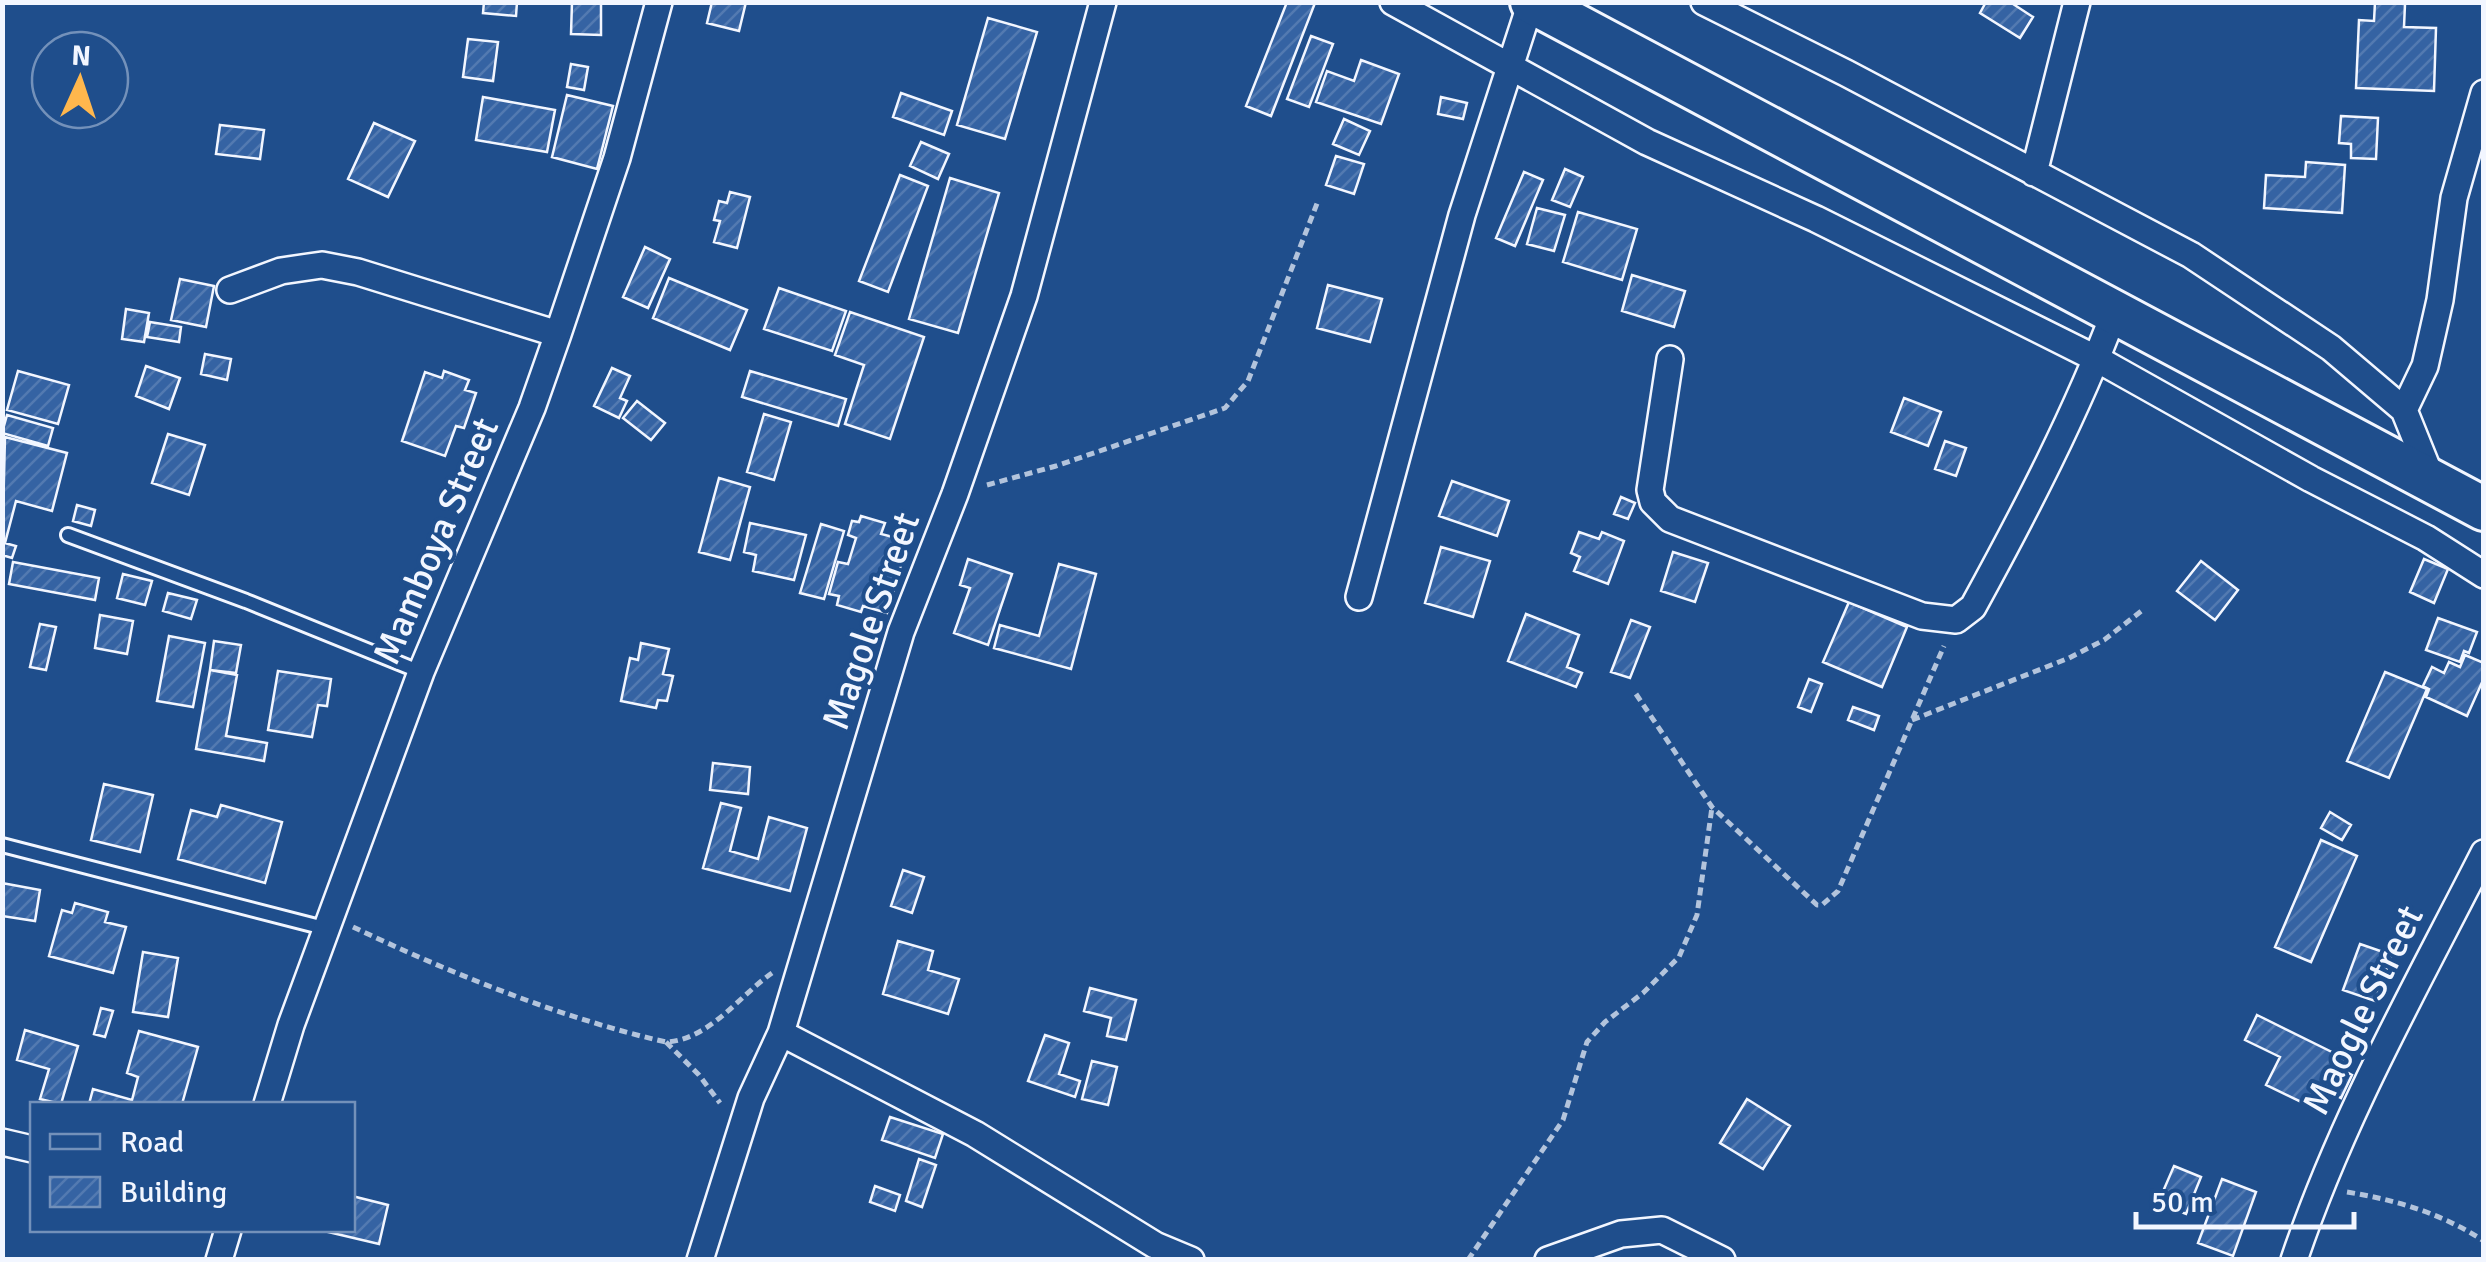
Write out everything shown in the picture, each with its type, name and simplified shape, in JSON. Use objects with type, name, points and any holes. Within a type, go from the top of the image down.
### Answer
[{"type":"highway","points":[[1531,2],[2484,509]]},
{"type":"street","name":"Mamboya Street","points":[[268,1102],[291,1025],[421,672],[532,408],[617,158],[659,2]]},
{"type":"street","name":"Magole Street","points":[[700,1260],[751,1098],[781,1033],[900,632],[955,494],[1024,296],[1103,2]]},
{"type":"street","points":[[1394,2],[1647,142],[1816,219],[2096,359],[2310,480],[2426,538],[2484,576]]},
{"type":"street","points":[[1358,597],[1462,215],[1531,2]]},
{"type":"street","points":[[1704,2],[2191,255],[2330,348],[2404,410],[2434,482]]},
{"type":"street","points":[[2034,174],[2077,2]]},
{"type":"street","points":[[2404,410],[2425,366],[2440,300],[2454,198],[2484,93]]},
{"type":"street","points":[[230,290],[281,271],[322,265],[358,272],[558,334]]},
{"type":"street","points":[[1670,359],[1650,490],[1653,502],[1670,518],[1922,616],[1956,620],[1973,607],[2085,390],[2114,310]]},
{"type":"street","name":"Maogle Street","points":[[2294,1260],[2356,1099],[2484,853]]},
{"type":"street","points":[[781,1033],[976,1134],[1155,1245],[1191,1260]]},
{"type":"street","points":[[2,1142],[30,1149]]},
{"type":"street","points":[[1548,1260],[1621,1234],[1662,1230],[1722,1260]]},
{"type":"street","points":[[219,1260],[227,1232]]},
{"type":"lane","points":[[68,536],[246,601],[421,672]]},
{"type":"lane","points":[[2,846],[330,923]]},
{"type":"path","points":[[955,494],[1056,466],[1225,408],[1248,381],[1318,202]]},
{"type":"path","points":[[1912,720],[2069,658],[2104,640],[2144,609]]},
{"type":"path","points":[[1636,694],[1712,806],[1792,883],[1822,905],[1838,891],[1956,620]]},
{"type":"path","points":[[1468,1260],[1563,1120],[1587,1042],[1679,957],[1698,915],[1712,806]]},
{"type":"path","points":[[330,923],[513,992],[666,1042],[680,1041],[705,1030],[748,989],[806,949]]},
{"type":"path","points":[[666,1042],[698,1075],[741,1131]]},
{"type":"path","points":[[2321,1188],[2383,1198],[2432,1212],[2484,1241]]},
{"type":"building","points":[[484,2],[517,2],[516,16],[483,13]]},
{"type":"building","points":[[572,2],[601,2],[601,35],[571,34]]},
{"type":"building","points":[[712,2],[746,2],[739,31],[707,23]]},
{"type":"building","points":[[1287,2],[1315,3],[1271,116],[1246,106]]},
{"type":"building","points":[[1986,2],[2010,2],[2033,17],[2020,38],[1980,13]]},
{"type":"building","points":[[2375,2],[2405,4],[2404,27],[2436,28],[2434,91],[2356,88],[2359,20],[2374,21]]},
{"type":"building","points":[[988,18],[1037,32],[1005,139],[957,125]]},
{"type":"building","points":[[1311,36],[1333,44],[1309,107],[1287,99]]},
{"type":"building","points":[[468,39],[498,42],[493,81],[463,77]]},
{"type":"building","points":[[1361,60],[1399,74],[1381,124],[1316,102],[1327,71],[1354,81]]},
{"type":"building","points":[[571,64],[588,67],[584,90],[567,87]]},
{"type":"building","points":[[901,93],[952,111],[944,135],[893,117]]},
{"type":"building","points":[[567,95],[613,106],[597,169],[552,157]]},
{"type":"building","points":[[483,97],[555,110],[547,152],[476,140]]},
{"type":"building","points":[[1441,97],[1467,103],[1463,119],[1438,114]]},
{"type":"building","points":[[2341,116],[2378,118],[2376,159],[2351,158],[2351,144],[2339,143]]},
{"type":"building","points":[[1344,119],[1370,131],[1359,155],[1333,144]]},
{"type":"building","points":[[374,123],[415,141],[388,197],[348,179]]},
{"type":"building","points":[[220,125],[264,130],[260,159],[216,154]]},
{"type":"building","points":[[921,142],[949,154],[938,179],[910,166]]},
{"type":"building","points":[[1336,156],[1364,164],[1354,194],[1326,185]]},
{"type":"building","points":[[2306,162],[2345,165],[2342,213],[2264,208],[2266,175],[2305,177]]},
{"type":"building","points":[[1565,169],[1583,177],[1570,207],[1552,200]]},
{"type":"building","points":[[1524,172],[1543,180],[1515,246],[1496,238]]},
{"type":"building","points":[[900,175],[928,186],[888,292],[859,281]]},
{"type":"building","points":[[950,178],[999,193],[958,333],[909,319]]},
{"type":"building","points":[[730,192],[750,197],[737,248],[714,242],[720,221],[714,220],[719,201],[727,203]]},
{"type":"building","points":[[1537,208],[1565,215],[1554,251],[1527,244]]},
{"type":"building","points":[[1578,212],[1637,229],[1622,280],[1563,262]]},
{"type":"building","points":[[645,247],[670,259],[648,308],[623,297]]},
{"type":"building","points":[[1632,275],[1685,291],[1674,327],[1622,311]]},
{"type":"building","points":[[669,278],[747,310],[730,350],[653,318]]},
{"type":"building","points":[[180,279],[214,286],[206,327],[171,320]]},
{"type":"building","points":[[1328,285],[1382,299],[1370,342],[1317,328]]},
{"type":"building","points":[[779,288],[846,311],[832,351],[764,329]]},
{"type":"building","points":[[126,309],[149,313],[144,342],[122,339]]},
{"type":"building","points":[[850,312],[924,337],[890,439],[845,424],[864,365],[835,355]]},
{"type":"building","points":[[150,322],[181,327],[179,342],[147,337]]},
{"type":"building","points":[[205,354],[231,359],[227,380],[201,374]]},
{"type":"building","points":[[146,366],[180,378],[169,409],[136,396]]},
{"type":"building","points":[[612,368],[630,376],[620,398],[627,401],[619,418],[594,406]]},
{"type":"building","points":[[18,371],[69,385],[58,424],[7,410]]},
{"type":"building","points":[[444,371],[469,380],[465,390],[476,393],[464,428],[456,426],[445,456],[402,441],[425,372],[442,378]]},
{"type":"building","points":[[750,371],[846,399],[838,426],[742,397]]},
{"type":"building","points":[[1904,398],[1941,412],[1928,446],[1891,432]]},
{"type":"building","points":[[637,401],[665,423],[651,440],[623,418]]},
{"type":"building","points":[[764,414],[791,422],[774,480],[747,472]]},
{"type":"building","points":[[7,415],[53,428],[48,446],[2,433]]},
{"type":"building","points":[[168,434],[205,445],[189,495],[152,483]]},
{"type":"building","points":[[5,437],[67,453],[52,511],[16,501],[5,543],[16,546],[12,558],[2,555]]},
{"type":"building","points":[[1945,441],[1966,448],[1956,476],[1935,469]]},
{"type":"building","points":[[719,478],[750,487],[730,560],[699,552]]},
{"type":"building","points":[[1452,481],[1509,501],[1497,536],[1439,516]]},
{"type":"building","points":[[1621,497],[1635,503],[1628,519],[1614,514]]},
{"type":"building","points":[[77,505],[95,510],[91,526],[73,521]]},
{"type":"building","points":[[861,516],[885,523],[881,534],[908,541],[887,613],[863,606],[861,612],[837,605],[839,596],[829,594],[838,562],[848,564],[856,538],[848,535],[852,521],[859,522]]},
{"type":"building","points":[[750,523],[806,535],[794,580],[753,571],[756,555],[744,552]]},
{"type":"building","points":[[821,524],[844,531],[824,599],[800,593]]},
{"type":"building","points":[[1579,532],[1599,539],[1602,532],[1624,541],[1608,584],[1574,571],[1580,557],[1571,553]]},
{"type":"building","points":[[1441,547],[1490,561],[1473,617],[1425,603]]},
{"type":"building","points":[[1673,552],[1708,563],[1695,602],[1661,591]]},
{"type":"building","points":[[968,559],[1012,574],[988,645],[954,633],[970,588],[960,585]]},
{"type":"building","points":[[2424,559],[2448,569],[2434,603],[2410,592]]},
{"type":"building","points":[[2201,561],[2238,590],[2215,620],[2177,591]]},
{"type":"building","points":[[13,562],[99,578],[95,600],[9,584]]},
{"type":"building","points":[[1059,564],[1096,574],[1071,669],[994,648],[1000,625],[1039,636]]},
{"type":"building","points":[[123,574],[152,581],[145,605],[117,598]]},
{"type":"building","points":[[168,593],[197,600],[191,619],[163,611]]},
{"type":"building","points":[[1849,602],[1907,627],[1882,687],[1823,662]]},
{"type":"building","points":[[1526,614],[1579,635],[1567,667],[1582,673],[1576,687],[1508,661]]},
{"type":"building","points":[[100,615],[133,621],[127,654],[95,648]]},
{"type":"building","points":[[2438,618],[2477,632],[2469,653],[2464,651],[2460,662],[2426,650]]},
{"type":"building","points":[[1631,620],[1650,627],[1630,678],[1611,672]]},
{"type":"building","points":[[40,624],[56,627],[46,670],[30,667]]},
{"type":"building","points":[[169,636],[205,643],[193,707],[157,701]]},
{"type":"building","points":[[214,641],[241,645],[236,673],[210,670]]},
{"type":"building","points":[[641,643],[669,649],[663,674],[673,676],[667,701],[658,700],[656,708],[621,701],[630,658],[638,660]]},
{"type":"building","points":[[2465,655],[2484,663],[2484,678],[2467,716],[2426,697],[2429,689],[2423,686],[2432,667],[2444,673],[2449,662],[2460,667]]},
{"type":"building","points":[[210,670],[237,675],[226,736],[267,743],[264,761],[196,749]]},
{"type":"building","points":[[278,671],[331,679],[327,706],[318,705],[312,737],[268,730]]},
{"type":"building","points":[[2385,672],[2427,689],[2389,778],[2347,761]]},
{"type":"building","points":[[1809,679],[1822,684],[1811,712],[1798,707]]},
{"type":"building","points":[[1853,707],[1879,716],[1874,730],[1848,720]]},
{"type":"building","points":[[713,763],[750,767],[748,794],[710,790]]},
{"type":"building","points":[[104,784],[153,795],[140,852],[91,840]]},
{"type":"building","points":[[721,803],[741,808],[730,851],[758,859],[769,817],[807,828],[790,891],[703,868]]},
{"type":"building","points":[[221,805],[282,822],[265,883],[178,859],[191,810],[217,817]]},
{"type":"building","points":[[2330,812],[2351,825],[2342,840],[2321,828]]},
{"type":"building","points":[[2321,840],[2357,856],[2311,962],[2275,947]]},
{"type":"building","points":[[903,870],[924,877],[912,913],[891,906]]},
{"type":"building","points":[[2,883],[40,890],[35,921],[2,916]]},
{"type":"building","points":[[75,903],[108,912],[105,922],[126,927],[113,973],[49,956],[62,910],[72,913]]},
{"type":"building","points":[[898,941],[933,951],[928,970],[959,979],[948,1014],[883,994]]},
{"type":"building","points":[[2360,944],[2392,955],[2375,1001],[2343,990]]},
{"type":"building","points":[[143,952],[178,958],[168,1017],[133,1012]]},
{"type":"building","points":[[1090,988],[1136,1000],[1126,1040],[1107,1036],[1111,1018],[1084,1011]]},
{"type":"building","points":[[101,1008],[113,1011],[105,1037],[94,1034]]},
{"type":"building","points":[[2257,1015],[2346,1059],[2341,1069],[2352,1075],[2341,1098],[2329,1092],[2320,1111],[2266,1085],[2280,1057],[2245,1040]]},
{"type":"building","points":[[25,1030],[78,1046],[62,1102],[40,1099],[49,1069],[17,1060]]},
{"type":"building","points":[[139,1031],[198,1047],[183,1102],[90,1102],[93,1089],[132,1100],[138,1077],[127,1073]]},
{"type":"building","points":[[1045,1035],[1069,1043],[1059,1074],[1080,1081],[1075,1097],[1028,1081]]},
{"type":"building","points":[[1092,1061],[1117,1067],[1108,1105],[1082,1099]]},
{"type":"building","points":[[1747,1099],[1790,1126],[1763,1169],[1720,1143]]},
{"type":"building","points":[[890,1117],[943,1134],[935,1158],[882,1140]]},
{"type":"building","points":[[919,1159],[936,1165],[922,1207],[906,1201]]},
{"type":"building","points":[[2174,1166],[2201,1177],[2186,1214],[2158,1203]]},
{"type":"building","points":[[2222,1179],[2256,1192],[2233,1256],[2198,1243]]},
{"type":"building","points":[[875,1186],[900,1195],[895,1211],[870,1202]]},
{"type":"building","points":[[355,1197],[388,1205],[379,1244],[328,1232],[355,1232]]}]
